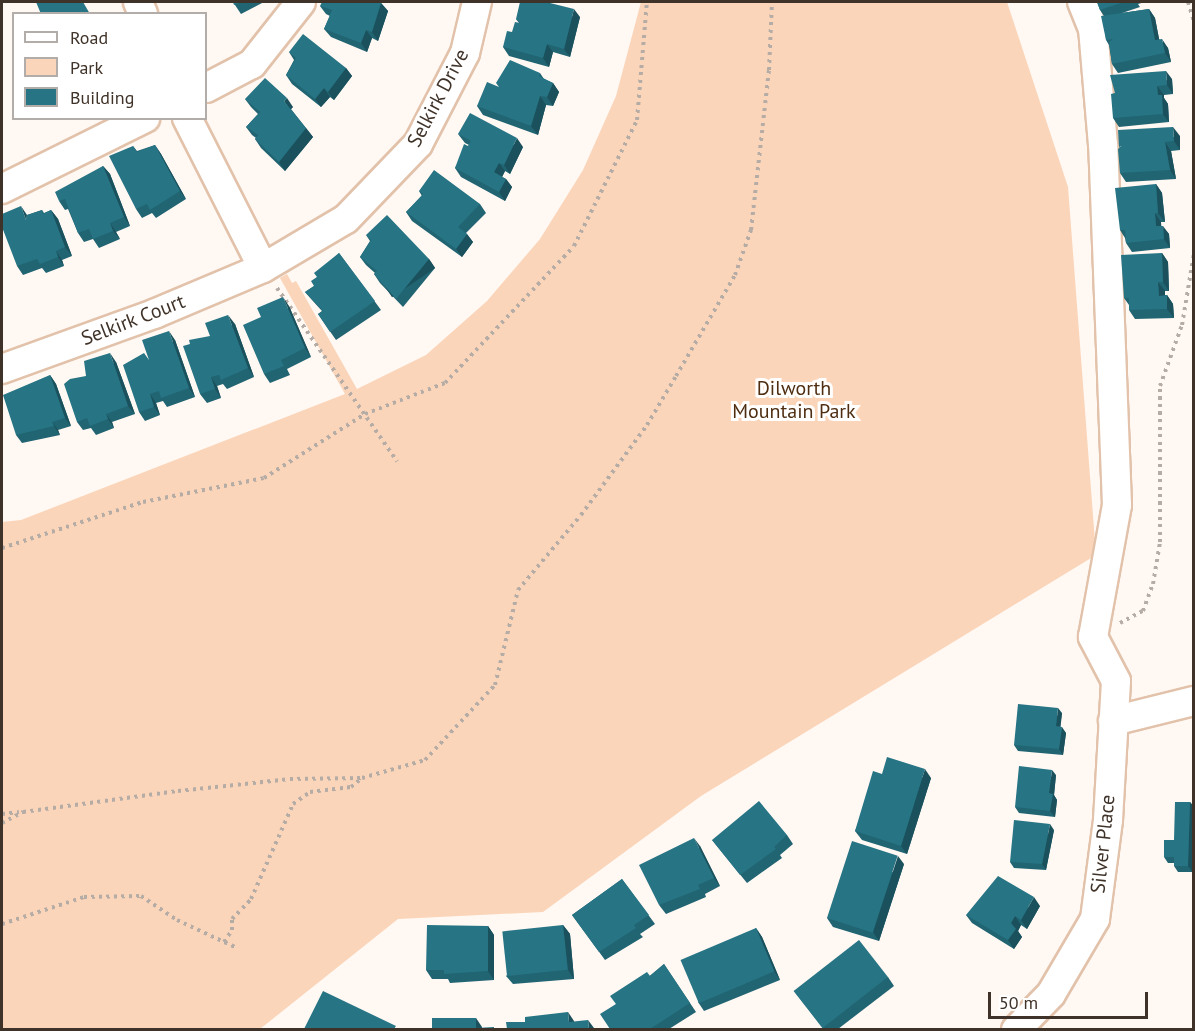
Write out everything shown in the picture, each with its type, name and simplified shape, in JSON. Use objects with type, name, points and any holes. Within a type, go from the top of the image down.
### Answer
[{"type":"street","points":[[207,87],[252,64],[301,2]]},
{"type":"street","name":"Selkirk Drive","points":[[263,268],[346,219],[418,144],[465,53],[477,2]]},
{"type":"street","points":[[1082,2],[1093,29],[1103,146],[1117,505],[1093,637]]},
{"type":"street","points":[[2,189],[141,120]]},
{"type":"street","points":[[188,120],[263,268]]},
{"type":"street","name":"Selkirk Court","points":[[2,369],[154,314],[263,268]]},
{"type":"street","name":"Silver Place","points":[[1016,1029],[1051,994],[1095,919],[1108,820],[1116,681],[1093,637]]},
{"type":"street","points":[[1113,721],[1194,701]]},
{"type":"path","points":[[2,548],[143,502],[264,478],[365,414],[445,383],[574,246],[637,120],[648,2]]},
{"type":"path","points":[[2,814],[290,779],[362,778],[425,760],[495,685],[518,590],[581,515],[647,425],[735,275],[751,230],[769,70],[772,2]]},
{"type":"path","points":[[1188,2],[1194,22]]},
{"type":"path","points":[[1093,637],[1143,611],[1153,584],[1160,542],[1160,386],[1182,325],[1194,253]]},
{"type":"path","points":[[263,268],[397,461]]},
{"type":"path","points":[[224,942],[232,930],[232,919],[251,898],[293,804],[310,792],[351,787],[362,778]]},
{"type":"path","points":[[2,823],[23,812]]},
{"type":"path","points":[[2,924],[84,897],[141,896],[177,920],[237,948]]},
{"type":"green space","name":"Dilworth Mountain Park","points":[[641,2],[1007,2],[1068,187],[1096,555],[701,796],[543,912],[398,919],[260,1029],[2,1029],[2,522],[21,520],[345,394],[280,278],[287,274],[292,283],[296,281],[357,389],[426,355],[487,301],[540,239],[583,170],[616,96]]},
{"type":"building","points":[[36,2],[83,2],[89,12],[40,12]]},
{"type":"building","points":[[322,2],[381,3],[372,32],[366,30],[361,43],[324,29],[332,10],[320,6]]},
{"type":"building","points":[[520,2],[546,2],[574,9],[564,49],[547,44],[543,58],[503,47],[507,31],[512,32],[515,22],[520,23],[516,19]]},
{"type":"building","points":[[1097,2],[1124,2],[1100,10]]},
{"type":"building","points":[[1149,9],[1155,40],[1162,39],[1165,53],[1112,64],[1109,42],[1113,39],[1106,40],[1101,16]]},
{"type":"building","points":[[303,34],[346,68],[328,92],[324,88],[315,99],[286,75],[296,58],[289,52]]},
{"type":"building","points":[[510,60],[540,73],[539,76],[553,83],[547,97],[540,96],[531,126],[477,106],[487,82],[499,87],[496,83]]},
{"type":"building","points":[[1166,71],[1167,85],[1157,86],[1158,95],[1162,95],[1163,114],[1113,118],[1111,94],[1115,93],[1110,75]]},
{"type":"building","points":[[265,78],[287,98],[284,101],[306,128],[279,162],[255,139],[258,135],[246,127],[260,112],[245,99]]},
{"type":"building","points":[[470,113],[517,138],[504,165],[499,163],[494,172],[506,179],[499,192],[455,168],[464,144],[468,146],[471,141],[458,134]]},
{"type":"building","points":[[1173,127],[1174,141],[1165,142],[1170,170],[1120,173],[1118,149],[1122,146],[1119,147],[1118,130]]},
{"type":"building","points":[[155,145],[180,191],[150,210],[147,204],[136,209],[109,156],[133,146],[137,152]]},
{"type":"building","points":[[103,166],[124,217],[110,223],[113,231],[93,239],[89,229],[78,233],[65,199],[59,201],[55,192]]},
{"type":"building","points":[[434,170],[480,204],[458,227],[467,234],[456,249],[406,212],[423,194],[419,191]]},
{"type":"building","points":[[1156,184],[1158,213],[1155,213],[1156,226],[1163,226],[1164,239],[1126,243],[1125,230],[1120,230],[1115,188]]},
{"type":"building","points":[[21,206],[26,220],[27,215],[42,210],[43,214],[51,210],[65,247],[56,251],[58,257],[40,264],[37,259],[17,266],[2,227],[2,214]]},
{"type":"building","points":[[387,215],[429,259],[396,299],[374,274],[377,271],[360,257],[371,240],[366,235]]},
{"type":"building","points":[[339,253],[375,301],[330,332],[318,314],[323,311],[305,292],[314,286],[311,281],[317,277],[314,273]]},
{"type":"building","points":[[1162,253],[1163,282],[1158,282],[1159,296],[1167,295],[1167,309],[1129,310],[1129,298],[1124,298],[1121,255]]},
{"type":"building","points":[[283,297],[305,348],[281,360],[284,366],[264,374],[243,325],[261,317],[257,308]]},
{"type":"building","points":[[228,315],[248,368],[221,380],[219,375],[211,377],[215,389],[200,394],[183,346],[190,344],[189,340],[210,336],[205,323]]},
{"type":"building","points":[[169,331],[189,388],[161,398],[159,391],[150,394],[154,407],[139,412],[123,365],[144,353],[149,360],[142,340]]},
{"type":"building","points":[[110,353],[128,406],[106,414],[108,419],[90,426],[87,418],[77,422],[64,384],[70,379],[86,376],[84,361]]},
{"type":"building","points":[[50,375],[65,418],[52,422],[54,426],[16,435],[3,395]]},
{"type":"building","points":[[1018,704],[1058,708],[1056,726],[1062,727],[1059,749],[1014,745]]},
{"type":"building","points":[[887,757],[925,769],[901,846],[855,831],[873,771],[882,774]]},
{"type":"building","points":[[1019,766],[1052,770],[1049,793],[1053,794],[1050,811],[1015,807]]},
{"type":"building","points":[[759,801],[787,835],[774,847],[776,849],[740,875],[712,840]]},
{"type":"building","points":[[1175,802],[1190,802],[1188,866],[1174,866],[1174,857],[1164,857],[1164,840],[1174,840]]},
{"type":"building","points":[[1014,820],[1050,824],[1042,864],[1010,862]]},
{"type":"building","points":[[694,838],[714,878],[698,885],[700,889],[659,905],[639,865]]},
{"type":"building","points":[[852,841],[898,856],[873,933],[827,918]]},
{"type":"building","points":[[998,876],[1034,897],[1021,920],[1015,916],[1011,923],[1016,929],[1008,940],[966,915]]},
{"type":"building","points":[[622,879],[649,915],[634,925],[636,928],[599,952],[572,915]]},
{"type":"building","points":[[427,925],[488,926],[488,971],[444,974],[444,970],[426,970]]},
{"type":"building","points":[[563,925],[568,970],[507,976],[502,931]]},
{"type":"building","points":[[756,928],[774,971],[699,1003],[681,960]]},
{"type":"building","points":[[859,940],[888,977],[823,1028],[794,991]]},
{"type":"building","points":[[664,964],[690,1003],[650,1029],[610,1029],[600,1014],[616,1004],[610,996],[647,972],[650,976]]},
{"type":"building","points":[[323,991],[396,1026],[394,1029],[304,1029]]},
{"type":"building","points":[[568,1012],[569,1022],[588,1020],[589,1029],[507,1029],[506,1022],[525,1022],[525,1017]]},
{"type":"building","points":[[432,1018],[476,1018],[476,1028],[494,1027],[494,1029],[413,1029],[432,1028]]}]
